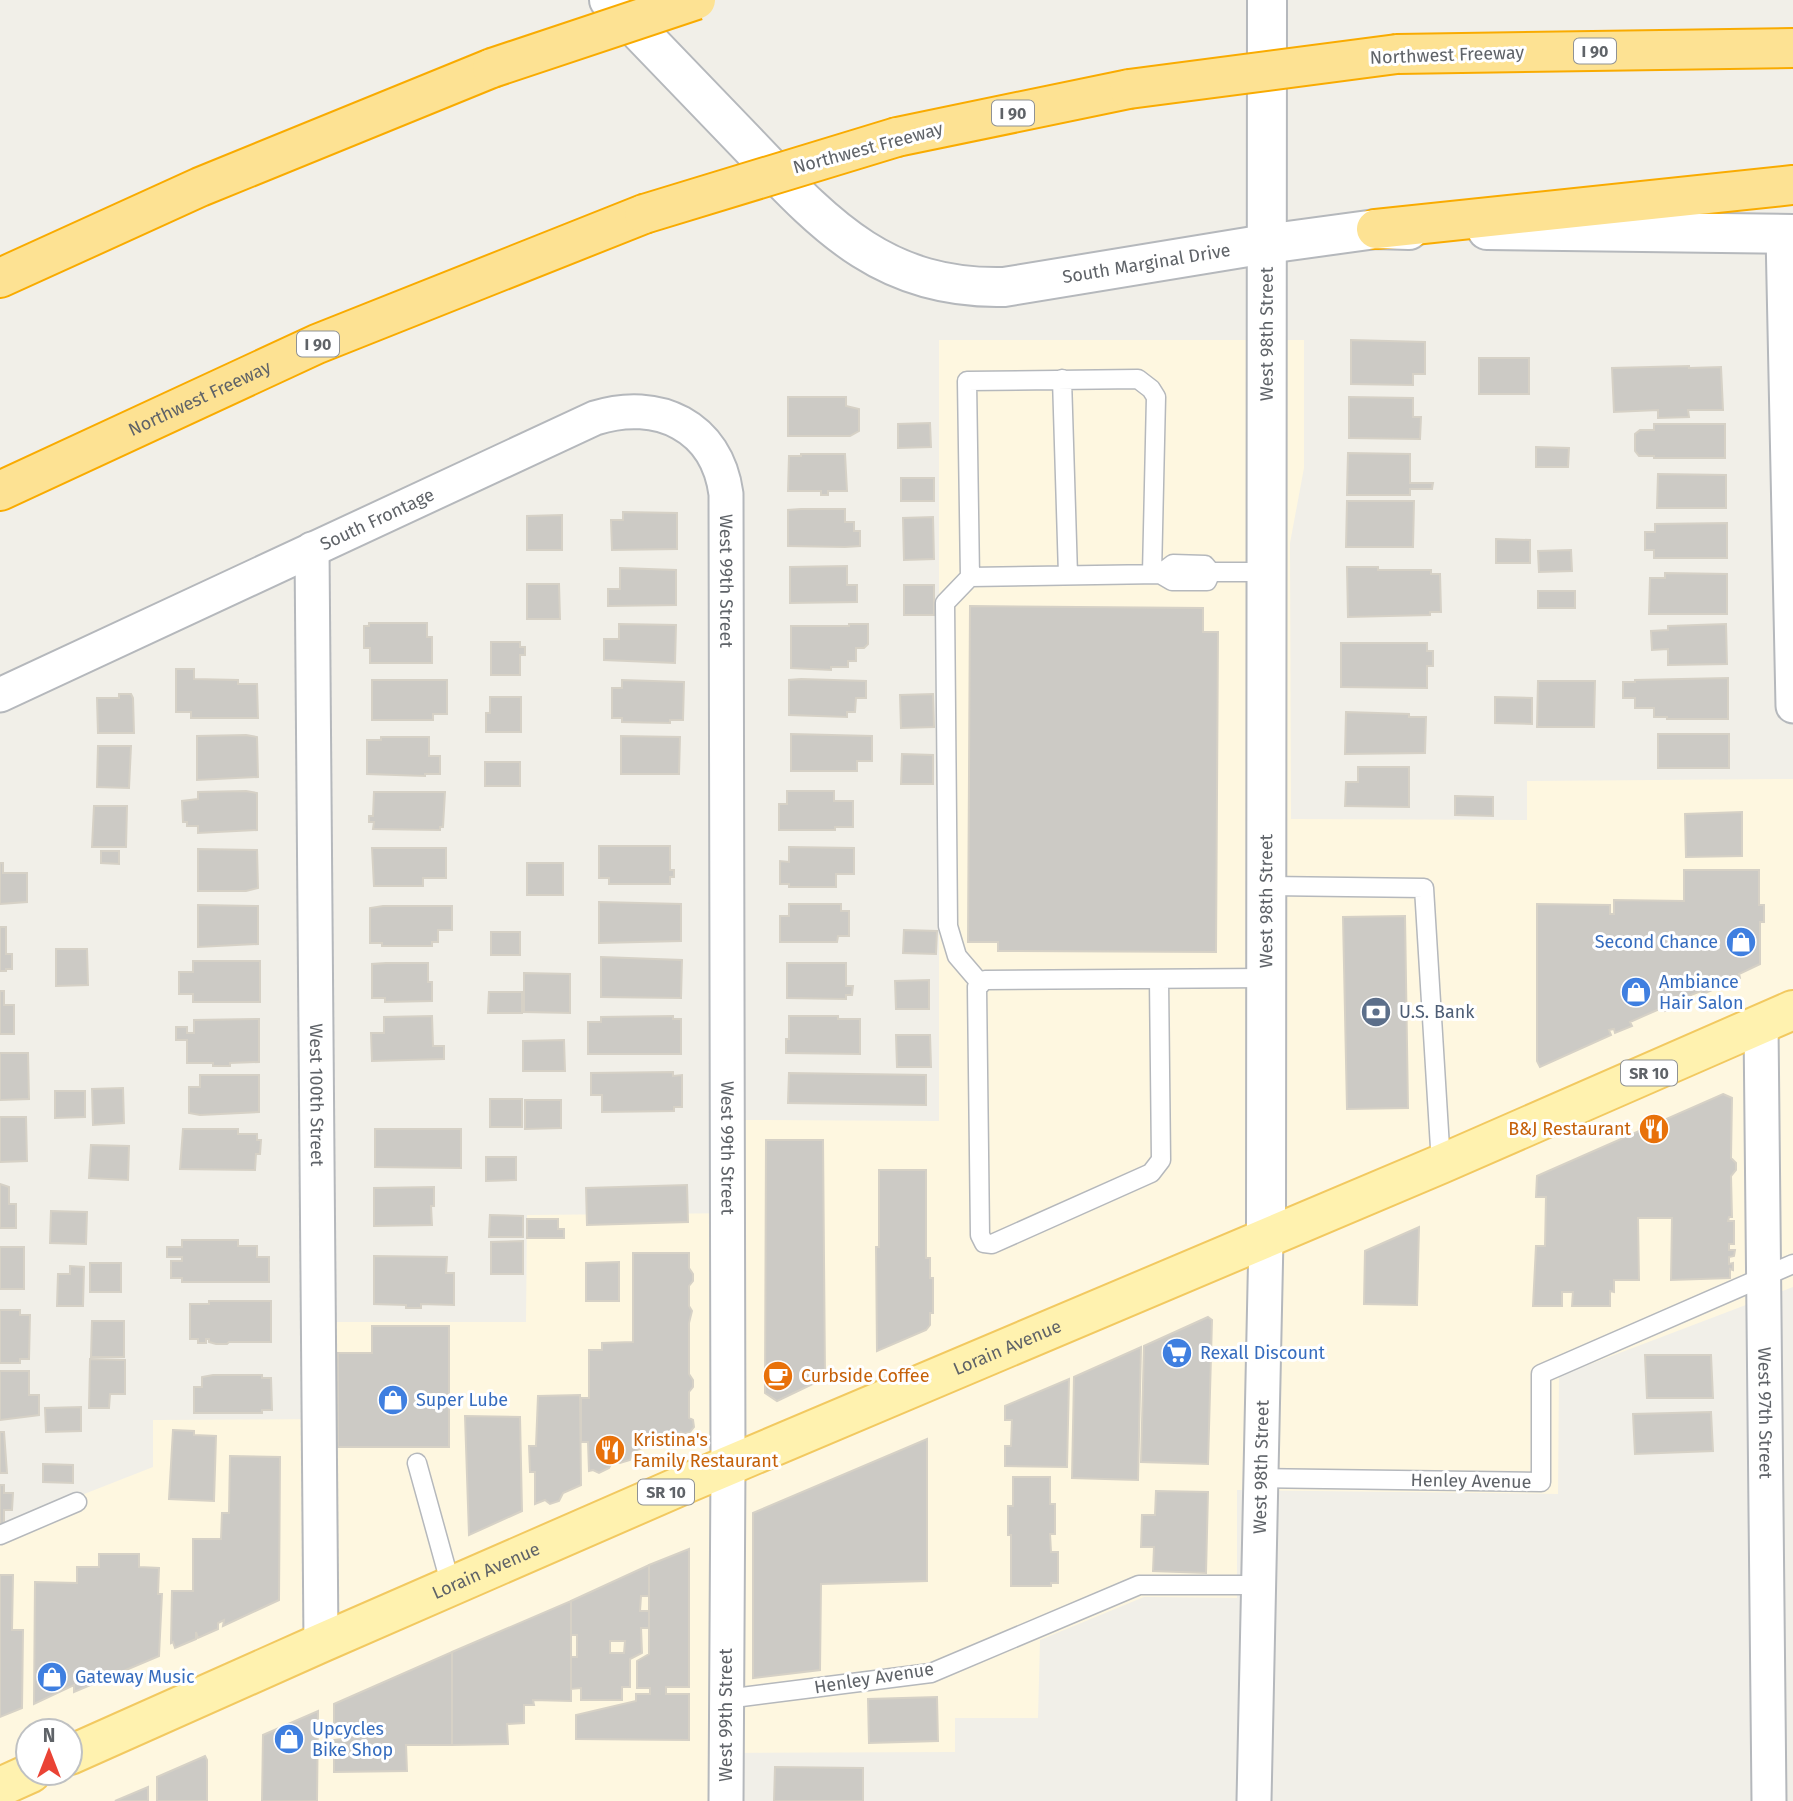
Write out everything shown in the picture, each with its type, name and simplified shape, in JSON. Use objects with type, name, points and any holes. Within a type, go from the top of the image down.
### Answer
[{"type":"highway","points":[[0,278],[200,187],[492,68],[696,0]]},
{"type":"highway","name":"Northwest Freeway","points":[[0,491],[317,344],[644,214],[897,137],[1129,89],[1397,54],[1793,48]]},
{"type":"highway","points":[[1377,229],[1793,185]]},
{"type":"main road","name":"Lorain Avenue","points":[[84,1749],[728,1465],[1266,1239],[1777,1017]]},
{"type":"street","name":"South Marginal Drive","points":[[609,0],[824,222],[877,257],[919,276],[975,288],[1004,287],[1266,244],[1377,229],[1788,234]]},
{"type":"street","name":"West 98th Street","points":[[1254,1801],[1266,1239],[1267,0]]},
{"type":"street","points":[[1788,234],[1793,706]]},
{"type":"street","name":"South Frontage","points":[[0,695],[312,548],[595,418],[618,411],[640,410],[663,415],[693,432],[715,456],[723,475],[726,494]]},
{"type":"street","name":"West 99th Street","points":[[726,494],[726,1801]]},
{"type":"street","name":"West 100th Street","points":[[312,548],[321,1643]]},
{"type":"street","name":"West 97th Street","points":[[1769,1801],[1779,1270],[1777,1017]]},
{"type":"lane","points":[[1062,379],[1068,575]]},
{"type":"lane","points":[[981,984],[957,956],[948,926],[945,603],[970,577],[967,381],[1138,379],[1151,389],[1156,397],[1156,574]]},
{"type":"lane","points":[[970,577],[1156,574],[1172,581],[1207,581],[1211,572],[1266,572]]},
{"type":"lane","points":[[1266,886],[1424,888],[1441,1164]]},
{"type":"lane","points":[[1159,979],[1161,1160],[1151,1173],[992,1244],[984,1243],[980,1235],[977,987],[985,979],[1266,978]]},
{"type":"lane","name":"Henley Avenue","points":[[1259,1478],[1541,1482],[1541,1374],[1779,1270]]},
{"type":"lane","points":[[417,1463],[451,1586]]},
{"type":"lane","points":[[0,1535],[77,1502]]},
{"type":"lane","name":"Henley Avenue","points":[[726,1699],[931,1672],[1139,1585],[1259,1585]]},
{"type":"shaded area","points":[[939,340],[1304,340],[1304,468],[1290,543],[1291,819],[1527,820],[1527,781],[1793,779],[1793,1287],[1559,1376],[1558,1494],[1237,1490],[1237,1598],[1144,1597],[1040,1640],[1038,1718],[955,1718],[955,1752],[711,1753],[710,1801],[0,1801],[0,1527],[153,1467],[153,1420],[329,1419],[330,1322],[526,1322],[527,1215],[745,1213],[745,1120],[939,1121]]},
{"type":"building","points":[[1351,340],[1425,342],[1425,374],[1413,374],[1413,385],[1351,384]]},
{"type":"building","points":[[1479,358],[1529,358],[1529,394],[1479,394]]},
{"type":"building","points":[[1721,367],[1723,410],[1688,410],[1689,417],[1658,418],[1658,410],[1614,412],[1612,368]]},
{"type":"building","points":[[788,397],[846,397],[846,406],[859,409],[859,431],[850,436],[788,436]]},
{"type":"building","points":[[1349,397],[1413,398],[1413,417],[1421,417],[1420,439],[1349,438]]},
{"type":"building","points":[[930,423],[931,447],[898,448],[898,424]]},
{"type":"building","points":[[1654,424],[1725,424],[1725,458],[1639,456],[1635,451],[1635,434],[1640,430],[1654,430]]},
{"type":"building","points":[[1536,447],[1569,448],[1568,467],[1536,467]]},
{"type":"building","points":[[1348,453],[1410,454],[1410,483],[1433,483],[1432,489],[1410,489],[1410,495],[1347,495]]},
{"type":"building","points":[[845,454],[847,491],[828,491],[828,495],[821,495],[821,491],[788,491],[789,456]]},
{"type":"building","points":[[1658,474],[1726,475],[1726,508],[1657,508]]},
{"type":"building","points":[[901,478],[934,478],[934,501],[901,501]]},
{"type":"building","points":[[1347,501],[1414,501],[1413,547],[1346,547]]},
{"type":"building","points":[[845,509],[845,522],[854,522],[854,531],[860,531],[860,546],[788,546],[788,510]]},
{"type":"building","points":[[623,512],[677,513],[677,549],[612,550],[611,520],[623,520]]},
{"type":"building","points":[[562,515],[562,550],[527,550],[527,516]]},
{"type":"building","points":[[933,517],[934,559],[904,560],[903,518]]},
{"type":"building","points":[[1727,523],[1727,558],[1654,558],[1654,550],[1645,550],[1645,532],[1655,532],[1655,524]]},
{"type":"building","points":[[1496,539],[1530,540],[1530,563],[1496,563]]},
{"type":"building","points":[[1571,550],[1572,571],[1539,572],[1538,551]]},
{"type":"building","points":[[847,566],[847,585],[857,585],[857,602],[790,603],[790,567]]},
{"type":"building","points":[[1347,567],[1431,570],[1431,574],[1440,574],[1441,612],[1430,612],[1430,615],[1348,617]]},
{"type":"building","points":[[620,568],[676,570],[676,605],[608,606],[608,589],[620,589]]},
{"type":"building","points":[[1665,573],[1727,574],[1727,614],[1649,614],[1650,578],[1665,578]]},
{"type":"building","points":[[527,584],[559,584],[560,619],[527,619]]},
{"type":"building","points":[[904,585],[934,585],[934,615],[904,615]]},
{"type":"building","points":[[1538,591],[1575,591],[1575,608],[1538,608]]},
{"type":"building","points":[[970,606],[1203,608],[1203,632],[1218,632],[1216,952],[998,951],[998,942],[968,942]]},
{"type":"building","points":[[369,623],[427,623],[427,637],[432,637],[432,663],[370,663],[370,648],[364,648],[364,626],[369,626]]},
{"type":"building","points":[[619,624],[676,625],[675,663],[604,660],[604,639],[619,639]]},
{"type":"building","points":[[868,624],[868,644],[864,648],[856,648],[856,661],[848,661],[848,667],[831,667],[831,670],[791,668],[791,626]]},
{"type":"building","points":[[1726,624],[1727,664],[1668,665],[1668,649],[1652,650],[1651,631],[1668,630],[1668,626]]},
{"type":"building","points":[[491,642],[520,642],[520,647],[525,647],[525,655],[520,655],[520,675],[491,675]]},
{"type":"building","points":[[1341,643],[1427,643],[1427,651],[1433,651],[1433,666],[1427,666],[1427,688],[1341,687]]},
{"type":"building","points":[[176,669],[194,669],[194,679],[238,680],[238,684],[257,684],[258,718],[191,718],[191,712],[176,712]]},
{"type":"building","points":[[1728,678],[1728,719],[1654,717],[1654,708],[1635,708],[1635,698],[1623,698],[1623,682]]},
{"type":"building","points":[[372,680],[447,680],[447,714],[433,714],[433,720],[372,720]]},
{"type":"building","points":[[622,680],[684,682],[683,720],[670,720],[670,723],[622,722],[622,718],[612,718],[612,688],[622,688]]},
{"type":"building","points":[[789,680],[866,681],[866,698],[856,698],[855,712],[847,712],[847,717],[789,715]]},
{"type":"building","points":[[1538,681],[1595,681],[1594,727],[1537,727]]},
{"type":"building","points":[[119,694],[131,694],[133,698],[134,733],[98,733],[97,698],[119,698]]},
{"type":"building","points":[[933,694],[934,727],[901,728],[900,695]]},
{"type":"building","points":[[490,697],[521,697],[521,732],[486,732],[486,713],[490,713]]},
{"type":"building","points":[[1495,697],[1532,698],[1532,724],[1495,723]]},
{"type":"building","points":[[1346,712],[1426,717],[1425,753],[1345,754]]},
{"type":"building","points":[[791,734],[872,736],[872,761],[857,761],[857,771],[791,771]]},
{"type":"building","points":[[1658,734],[1729,734],[1729,768],[1658,768]]},
{"type":"building","points":[[197,736],[257,737],[258,777],[197,780]]},
{"type":"building","points":[[621,736],[680,737],[679,774],[621,774]]},
{"type":"building","points":[[381,737],[429,737],[429,756],[440,756],[440,774],[367,774],[367,740],[381,740]]},
{"type":"building","points":[[98,746],[131,746],[129,788],[97,787]]},
{"type":"building","points":[[902,754],[933,755],[933,784],[901,784]]},
{"type":"building","points":[[485,762],[520,762],[520,786],[485,786]]},
{"type":"building","points":[[1358,767],[1409,767],[1409,807],[1345,806],[1346,782],[1358,782]]},
{"type":"building","points":[[787,791],[834,791],[834,801],[853,801],[853,827],[835,827],[835,830],[779,830],[779,804],[787,804]]},
{"type":"building","points":[[198,792],[257,793],[257,830],[198,833],[198,826],[187,826],[187,822],[183,822],[182,801],[198,799]]},
{"type":"building","points":[[374,792],[445,792],[443,827],[440,827],[440,830],[373,829],[374,822],[369,822],[369,816],[373,816]]},
{"type":"building","points":[[1455,796],[1493,797],[1493,816],[1455,815]]},
{"type":"building","points":[[94,806],[127,806],[126,847],[92,847]]},
{"type":"building","points":[[1742,812],[1742,856],[1686,857],[1685,814]]},
{"type":"building","points":[[599,846],[670,846],[670,870],[674,870],[674,877],[670,877],[670,884],[609,884],[609,878],[599,878]]},
{"type":"building","points":[[789,847],[854,848],[854,874],[836,874],[836,887],[789,887],[789,884],[780,884],[780,861],[789,862]]},
{"type":"building","points":[[372,848],[446,848],[446,878],[423,878],[423,886],[374,886]]},
{"type":"building","points":[[198,849],[257,850],[258,888],[246,891],[198,891]]},
{"type":"building","points":[[101,851],[119,851],[119,864],[101,863]]},
{"type":"building","points":[[0,863],[3,863],[3,873],[27,873],[27,902],[0,904]]},
{"type":"building","points":[[527,863],[563,863],[563,895],[527,895]]},
{"type":"building","points":[[1684,870],[1759,870],[1759,905],[1764,905],[1764,922],[1760,922],[1760,964],[1739,974],[1740,978],[1703,994],[1701,991],[1681,999],[1684,1004],[1665,1011],[1664,1007],[1630,1022],[1632,1026],[1615,1033],[1614,1029],[1609,1030],[1611,1035],[1540,1067],[1537,1061],[1537,904],[1610,905],[1610,914],[1614,914],[1614,900],[1684,901]]},
{"type":"building","points":[[599,902],[681,904],[681,941],[599,943]]},
{"type":"building","points":[[789,904],[841,904],[841,911],[849,911],[849,936],[838,936],[837,942],[780,942],[780,916],[789,916]]},
{"type":"building","points":[[198,905],[258,906],[258,944],[198,947]]},
{"type":"building","points":[[452,906],[452,930],[438,930],[438,942],[432,942],[432,946],[382,946],[382,943],[370,943],[370,908]]},
{"type":"building","name":"U.S. Bank","points":[[1405,916],[1408,1108],[1347,1109],[1343,917]]},
{"type":"building","points":[[0,927],[6,927],[6,954],[12,954],[12,969],[6,971],[0,971]]},
{"type":"building","points":[[904,930],[937,931],[936,954],[903,953]]},
{"type":"building","points":[[491,932],[520,932],[520,955],[491,955]]},
{"type":"building","points":[[56,949],[87,949],[88,985],[56,986]]},
{"type":"building","points":[[601,957],[682,960],[681,998],[601,997]]},
{"type":"building","points":[[193,961],[260,961],[260,1002],[193,1002],[193,994],[179,994],[179,972],[193,972]]},
{"type":"building","points":[[428,963],[432,1001],[385,1002],[385,998],[372,998],[372,964]]},
{"type":"building","points":[[787,963],[846,963],[846,986],[853,986],[852,995],[846,995],[846,999],[787,998]]},
{"type":"building","points":[[524,973],[570,974],[570,1013],[524,1012]]},
{"type":"building","points":[[929,980],[929,1009],[896,1009],[895,981]]},
{"type":"building","points":[[0,991],[4,991],[4,1005],[14,1005],[14,1034],[0,1034]]},
{"type":"building","points":[[489,992],[522,992],[522,1013],[488,1013]]},
{"type":"building","points":[[432,1016],[433,1046],[444,1046],[444,1059],[372,1061],[371,1033],[384,1033],[384,1017]]},
{"type":"building","points":[[673,1016],[673,1019],[681,1019],[681,1054],[588,1054],[588,1022],[601,1022],[601,1017]]},
{"type":"building","points":[[789,1016],[860,1019],[860,1054],[786,1053]]},
{"type":"building","points":[[259,1019],[259,1062],[230,1063],[230,1066],[187,1063],[187,1040],[176,1040],[176,1027],[187,1027],[187,1033],[194,1033],[194,1020]]},
{"type":"building","points":[[896,1035],[930,1035],[931,1067],[897,1067]]},
{"type":"building","points":[[564,1040],[565,1071],[523,1071],[523,1041]]},
{"type":"building","points":[[0,1053],[28,1053],[29,1099],[0,1100]]},
{"type":"building","points":[[673,1072],[673,1076],[682,1075],[682,1107],[674,1107],[674,1111],[602,1112],[602,1095],[591,1095],[591,1073]]},
{"type":"building","points":[[789,1073],[926,1075],[926,1105],[788,1103]]},
{"type":"building","points":[[200,1075],[259,1075],[259,1112],[200,1115],[189,1113],[189,1087],[200,1087]]},
{"type":"building","points":[[123,1088],[124,1123],[93,1125],[92,1089]]},
{"type":"building","points":[[55,1091],[85,1091],[85,1117],[55,1118]]},
{"type":"building","points":[[1723,1094],[1732,1098],[1731,1158],[1736,1163],[1736,1170],[1731,1176],[1732,1217],[1729,1217],[1728,1221],[1734,1221],[1734,1244],[1729,1244],[1729,1250],[1735,1250],[1734,1256],[1729,1257],[1729,1264],[1733,1263],[1730,1278],[1671,1280],[1672,1218],[1638,1218],[1639,1280],[1614,1280],[1614,1292],[1610,1291],[1610,1306],[1572,1306],[1573,1292],[1562,1292],[1562,1306],[1533,1306],[1536,1246],[1545,1246],[1546,1197],[1536,1197],[1537,1176]]},
{"type":"building","points":[[490,1099],[522,1099],[522,1127],[490,1127]]},
{"type":"building","points":[[525,1100],[561,1100],[561,1128],[525,1129]]},
{"type":"building","points":[[0,1117],[26,1117],[27,1161],[0,1162]]},
{"type":"building","points":[[183,1129],[238,1129],[238,1134],[257,1134],[257,1140],[261,1140],[260,1154],[256,1154],[255,1170],[180,1169]]},
{"type":"building","points":[[375,1129],[461,1129],[461,1168],[375,1167]]},
{"type":"building","points":[[766,1140],[823,1140],[825,1378],[777,1401],[765,1393]]},
{"type":"building","points":[[91,1145],[129,1146],[128,1180],[89,1178]]},
{"type":"building","points":[[486,1157],[516,1157],[516,1180],[486,1181]]},
{"type":"building","points":[[879,1170],[926,1170],[926,1258],[930,1258],[930,1278],[933,1278],[933,1313],[930,1313],[930,1325],[926,1330],[877,1351],[876,1247],[879,1247]]},
{"type":"building","points":[[0,1184],[9,1187],[9,1204],[16,1204],[16,1228],[0,1228]]},
{"type":"building","points":[[687,1185],[688,1222],[587,1225],[586,1188]]},
{"type":"building","points":[[434,1187],[432,1225],[374,1226],[374,1188]]},
{"type":"building","points":[[51,1211],[87,1212],[86,1244],[50,1243]]},
{"type":"building","points":[[490,1215],[523,1216],[523,1237],[489,1237]]},
{"type":"building","points":[[527,1219],[558,1219],[558,1229],[564,1229],[564,1238],[527,1238]]},
{"type":"building","points":[[1419,1227],[1417,1305],[1364,1304],[1365,1251]]},
{"type":"building","points":[[182,1240],[238,1240],[238,1246],[257,1246],[257,1257],[269,1257],[269,1282],[182,1282],[182,1278],[171,1278],[171,1261],[182,1261],[182,1257],[167,1257],[167,1247],[182,1247]]},
{"type":"building","points":[[523,1241],[523,1274],[491,1274],[491,1242]]},
{"type":"building","points":[[0,1247],[24,1247],[24,1289],[0,1289]]},
{"type":"building","points":[[633,1253],[689,1253],[689,1268],[693,1281],[689,1286],[689,1306],[692,1311],[689,1323],[689,1374],[693,1387],[689,1392],[689,1418],[693,1420],[694,1427],[690,1432],[681,1432],[637,1450],[632,1453],[630,1460],[620,1463],[613,1460],[609,1468],[599,1473],[589,1471],[588,1442],[581,1442],[581,1398],[589,1398],[589,1350],[602,1350],[602,1343],[633,1342]]},
{"type":"building","points":[[374,1256],[447,1257],[446,1273],[454,1273],[454,1305],[421,1304],[421,1308],[406,1308],[406,1305],[374,1304]]},
{"type":"building","points":[[619,1262],[619,1301],[586,1301],[586,1263]]},
{"type":"building","points":[[90,1263],[121,1263],[121,1292],[90,1292]]},
{"type":"building","points":[[70,1266],[84,1267],[83,1306],[57,1306],[58,1274],[70,1274]]},
{"type":"building","points":[[209,1301],[271,1301],[271,1342],[216,1344],[209,1342],[209,1339],[206,1339],[206,1343],[198,1343],[198,1339],[190,1339],[190,1304],[209,1304]]},
{"type":"building","points":[[0,1310],[20,1310],[20,1315],[30,1315],[29,1359],[20,1359],[20,1363],[0,1363]]},
{"type":"building","points":[[1208,1317],[1212,1320],[1208,1464],[1141,1462],[1144,1346]]},
{"type":"building","points":[[92,1321],[124,1321],[124,1357],[91,1357]]},
{"type":"building","name":"Super Lube","points":[[372,1326],[449,1326],[449,1447],[338,1447],[338,1353],[372,1353]]},
{"type":"building","points":[[1141,1347],[1138,1480],[1072,1478],[1074,1377]]},
{"type":"building","points":[[1645,1355],[1711,1355],[1713,1398],[1647,1398]]},
{"type":"building","points":[[90,1359],[125,1360],[125,1394],[110,1394],[109,1408],[89,1408]]},
{"type":"building","points":[[0,1371],[29,1371],[29,1395],[39,1395],[39,1415],[0,1420]]},
{"type":"building","points":[[262,1375],[262,1378],[271,1378],[272,1410],[262,1410],[262,1413],[194,1413],[194,1387],[202,1387],[202,1377]]},
{"type":"building","points":[[1069,1379],[1067,1467],[1005,1466],[1005,1446],[1011,1446],[1012,1420],[1005,1420],[1005,1406]]},
{"type":"building","points":[[580,1395],[581,1485],[563,1493],[559,1501],[550,1504],[545,1500],[535,1504],[535,1472],[530,1472],[529,1446],[536,1446],[538,1396]]},
{"type":"building","points":[[81,1407],[81,1431],[46,1432],[45,1408]]},
{"type":"building","points":[[1711,1412],[1713,1451],[1635,1454],[1633,1414]]},
{"type":"building","points":[[465,1416],[520,1417],[522,1511],[469,1535]]},
{"type":"building","points":[[173,1430],[216,1436],[214,1501],[169,1499]]},
{"type":"building","points":[[0,1432],[4,1432],[7,1473],[0,1473]]},
{"type":"building","points":[[927,1439],[927,1581],[821,1584],[820,1670],[753,1678],[753,1513]]},
{"type":"building","points":[[230,1456],[280,1457],[279,1600],[223,1626],[224,1620],[218,1623],[218,1629],[198,1638],[196,1632],[196,1639],[175,1648],[173,1642],[171,1643],[172,1591],[193,1591],[193,1539],[221,1539],[222,1513],[229,1513]]},
{"type":"building","points":[[43,1464],[73,1465],[73,1483],[43,1482]]},
{"type":"building","points":[[1013,1477],[1050,1477],[1050,1504],[1055,1504],[1055,1534],[1050,1534],[1051,1552],[1058,1552],[1058,1583],[1051,1583],[1051,1586],[1011,1586],[1008,1506],[1013,1506]]},
{"type":"building","points":[[0,1485],[4,1485],[4,1493],[13,1493],[12,1510],[4,1510],[4,1528],[0,1528]]},
{"type":"building","points":[[1156,1491],[1208,1492],[1206,1573],[1153,1571],[1154,1547],[1141,1547],[1142,1515],[1155,1515]]},
{"type":"building","points":[[689,1549],[689,1687],[666,1687],[666,1694],[689,1694],[689,1740],[576,1739],[576,1715],[636,1701],[636,1694],[650,1694],[650,1688],[637,1688],[637,1661],[649,1654],[649,1565]]},
{"type":"building","points":[[99,1554],[139,1554],[139,1567],[159,1568],[158,1594],[162,1594],[159,1656],[74,1692],[74,1685],[34,1704],[35,1582],[77,1583],[77,1567],[99,1567]]},
{"type":"building","points":[[649,1565],[649,1596],[641,1596],[640,1611],[649,1611],[649,1628],[641,1628],[642,1653],[630,1659],[630,1687],[622,1687],[622,1700],[581,1700],[581,1688],[571,1689],[571,1657],[577,1657],[577,1635],[571,1635],[571,1601]],"holes":[[[610,1641],[625,1641],[624,1653],[610,1653]]]},
{"type":"building","points":[[0,1575],[13,1575],[12,1630],[23,1630],[22,1708],[0,1717]]},
{"type":"building","points":[[571,1601],[571,1701],[533,1700],[534,1705],[524,1705],[524,1723],[507,1724],[508,1744],[452,1745],[452,1652]]},
{"type":"building","points":[[452,1652],[452,1745],[406,1745],[407,1771],[334,1772],[334,1740],[343,1739],[343,1729],[334,1729],[334,1704]]},
{"type":"building","points":[[937,1697],[938,1741],[869,1743],[868,1699]]},
{"type":"building","points":[[318,1711],[317,1801],[262,1801],[263,1735]]},
{"type":"building","points":[[205,1756],[207,1801],[157,1801],[157,1777]]},
{"type":"building","points":[[775,1767],[863,1768],[863,1801],[774,1801]]},
{"type":"building","points":[[148,1787],[148,1801],[115,1801]]},
{"type":"place","name":"Second Chance","points":[[1741,942]]},
{"type":"place","name":"Ambiance Hair Salon","points":[[1636,992]]},
{"type":"place","name":"U.S. Bank","points":[[1376,1012]]},
{"type":"place","name":"B&J Restaurant","points":[[1654,1129]]},
{"type":"place","name":"Rexall Discount","points":[[1177,1353]]},
{"type":"place","name":"Curbside Coffee","points":[[778,1376]]},
{"type":"place","name":"Super Lube","points":[[393,1400]]},
{"type":"place","name":"Kristina's Family Restaurant","points":[[610,1450]]},
{"type":"place","name":"Gateway Music","points":[[52,1677]]},
{"type":"place","name":"Upcycles Bike Shop","points":[[289,1739]]}]
